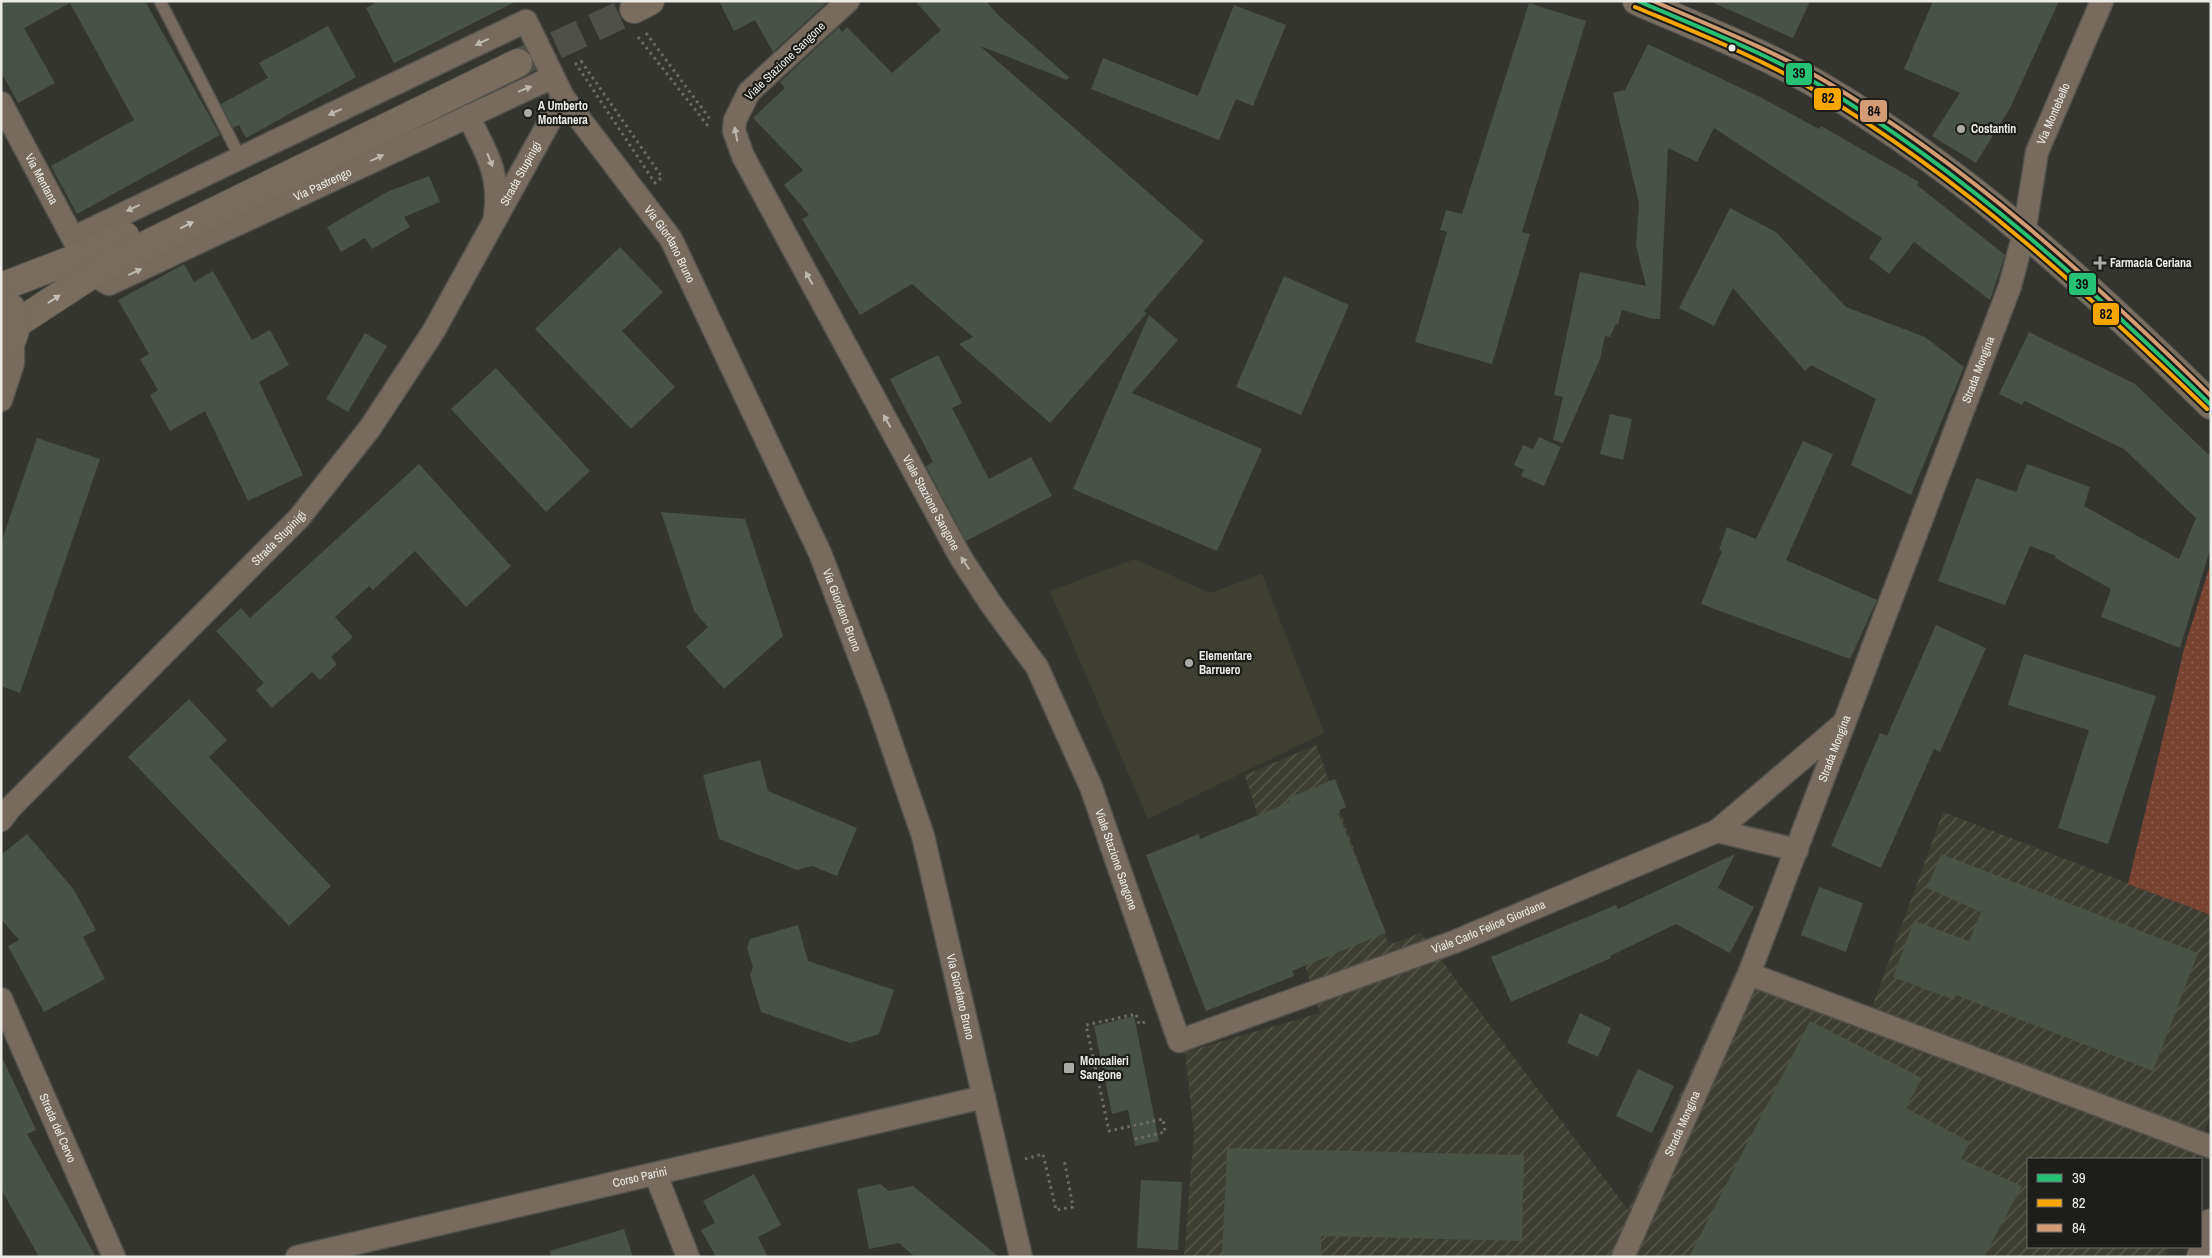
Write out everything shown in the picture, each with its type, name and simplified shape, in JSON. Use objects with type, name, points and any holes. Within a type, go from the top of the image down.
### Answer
[{"type":"main road","points":[[1637,1],[1748,49],[1821,87],[1879,122],[1937,162],[2024,232],[2090,289],[2211,405]]},
{"type":"main road","name":"Via Pastrengo","points":[[1,287],[83,256],[112,262],[516,55]]},
{"type":"main road","name":"Via Pastrengo","points":[[10,338],[83,256]]},
{"type":"main road","points":[[1,298],[11,307],[10,338]]},
{"type":"street","name":"Viale Stazione Sangone","points":[[848,1],[749,92],[735,120],[734,131],[743,156],[757,183],[961,558],[991,604],[1037,667],[1087,779],[1179,1042]]},
{"type":"street","name":"Via Montebello","points":[[2024,232],[2037,152],[2102,1]]},
{"type":"street","name":"Via Pastrengo","points":[[526,21],[240,157],[83,256],[109,284],[553,77]]},
{"type":"street","name":"Via Giordano Bruno","points":[[526,21],[564,97],[671,239],[820,553],[878,705],[923,836],[1021,1257]]},
{"type":"street","name":"Strada Stupinigi","points":[[5,812],[299,518],[370,428],[433,332],[564,97]]},
{"type":"street","name":"Via Mentana","points":[[1,103],[83,256]]},
{"type":"street","name":"Strada Stupinigi","points":[[468,116],[495,173],[498,195],[493,226]]},
{"type":"street","name":"Strada Mongina","points":[[1623,1257],[1749,974],[2010,286],[2024,232]]},
{"type":"street","points":[[1,400],[13,363],[10,338]]},
{"type":"street","name":"Viale Carlo Felice Giordana","points":[[1179,1042],[1454,942],[1717,831],[1846,722]]},
{"type":"street","points":[[1717,831],[1796,850]]},
{"type":"street","points":[[1749,974],[2211,1147]]},
{"type":"street","name":"Strada del Cervo","points":[[1,999],[114,1257]]},
{"type":"street","name":"Corso Parini","points":[[297,1257],[367,1249],[656,1175],[984,1097]]},
{"type":"street","points":[[656,1175],[688,1257]]},
{"type":"street","points":[[2201,1257],[2211,1223]]},
{"type":"lane","points":[[160,1],[240,157]]},
{"type":"path","points":[[640,17],[714,125],[710,129],[640,17]]},
{"type":"path","points":[[608,103],[581,61],[576,64],[608,114]]},
{"type":"path","points":[[1135,1139],[1166,1132],[1162,1119],[1109,1131],[1086,1025],[1136,1014],[1139,1024],[1170,1014]]},
{"type":"path","points":[[997,1154],[1019,1147],[1023,1160],[1043,1154],[1056,1210],[1073,1206],[1064,1159]]},
{"type":"shaded area","name":"Elementare Barruero","points":[[1135,559],[1210,593],[1262,574],[1324,733],[1148,819],[1050,591]]},
{"type":"shaded area","points":[[2211,562],[2211,915],[2128,884],[2184,649]]},
{"type":"shaded area","points":[[1316,745],[1389,945],[1421,933],[1628,1210],[1740,962],[1872,1007],[1943,812],[2211,915],[2211,1112],[2196,1158],[2027,1158],[2027,1248],[2169,1248],[2166,1257],[1184,1257],[1194,1133],[1185,1052],[1320,1013],[1245,775]]},
{"type":"building","points":[[1,1],[145,1],[220,135],[77,214],[51,166],[134,120],[70,3],[24,28],[55,83],[18,103],[1,72]]},
{"type":"building","points":[[379,1],[517,1],[394,63],[366,8]]},
{"type":"building","points":[[719,1],[825,1],[826,3],[773,52],[755,20],[734,31]]},
{"type":"building","points":[[915,1],[986,1],[998,15],[1069,77],[1067,80],[980,46],[1204,241],[1144,311],[1147,313],[1050,423],[959,344],[973,337],[912,284],[860,315],[802,219],[809,215],[784,185],[803,170],[753,118],[785,88],[780,82],[839,27],[842,32],[847,27],[892,73],[941,30]]},
{"type":"building","points":[[1709,1],[1810,1],[1793,38]]},
{"type":"building","points":[[1933,1],[2059,1],[2010,108],[1976,163],[1932,136],[1960,93],[1904,69]]},
{"type":"building","points":[[1529,3],[1586,21],[1522,232],[1530,234],[1492,364],[1415,342],[1447,232],[1440,230],[1446,210],[1462,214]]},
{"type":"building","points":[[1234,5],[1286,25],[1253,106],[1236,99],[1219,140],[1091,89],[1103,58],[1198,96]]},
{"type":"building","points":[[328,26],[356,77],[246,138],[239,125],[233,128],[221,104],[268,78],[259,63]]},
{"type":"building","points":[[1648,44],[1760,97],[1819,129],[1821,126],[1919,182],[1917,185],[2005,255],[1990,300],[1914,242],[1889,274],[1869,258],[1882,238],[1714,128],[1697,162],[1668,148],[1660,319],[1653,319],[1622,310],[1618,325],[1616,324],[1610,337],[1605,336],[1600,359],[1563,443],[1553,440],[1563,397],[1554,395],[1580,272],[1646,286],[1636,245],[1639,203],[1613,93],[1625,90]]},
{"type":"building","points":[[429,176],[440,202],[404,217],[410,227],[372,249],[365,238],[341,252],[327,227],[389,191]]},
{"type":"building","points":[[1730,208],[1776,232],[1846,307],[1925,337],[1964,367],[1911,495],[1851,465],[1876,399],[1811,365],[1805,371],[1733,288],[1714,326],[1679,308]]},
{"type":"building","points":[[620,247],[663,292],[622,331],[675,387],[631,429],[535,329]]},
{"type":"building","points":[[184,264],[194,282],[213,271],[252,340],[270,330],[289,365],[259,382],[303,475],[248,501],[205,411],[170,431],[150,395],[158,390],[140,359],[149,354],[118,300]]},
{"type":"building","points":[[1284,276],[1349,305],[1301,415],[1236,387]]},
{"type":"building","points":[[1149,315],[1178,340],[1132,393],[1262,449],[1217,551],[1073,489]]},
{"type":"building","points":[[2029,332],[2135,384],[2211,457],[2211,546],[2180,648],[2101,617],[2111,589],[2055,558],[2056,556],[2030,546],[2005,605],[1938,581],[1976,478],[2016,492],[2027,464],[2090,487],[2084,506],[2179,559],[2196,518],[2124,449],[2025,401],[2022,405],[1999,394]]},
{"type":"building","points":[[365,333],[387,346],[348,412],[326,399]]},
{"type":"building","points":[[938,355],[962,403],[952,408],[989,479],[1031,457],[1052,496],[966,541],[926,466],[933,462],[890,379]]},
{"type":"building","points":[[496,368],[590,471],[546,512],[451,409]]},
{"type":"building","points":[[1610,414],[1632,419],[1623,460],[1600,454]]},
{"type":"building","points":[[1539,437],[1561,447],[1544,486],[1521,476],[1524,470],[1514,465],[1523,445],[1533,449]]},
{"type":"building","points":[[37,438],[100,459],[20,693],[1,686],[1,543]]},
{"type":"building","points":[[1803,441],[1833,454],[1786,560],[1877,600],[1850,659],[1701,604],[1722,551],[1719,550],[1727,527],[1756,539]]},
{"type":"building","points":[[419,464],[511,566],[466,607],[415,551],[373,590],[369,586],[335,617],[353,637],[331,657],[337,664],[320,680],[312,672],[272,708],[256,690],[264,683],[216,631],[241,608],[250,618]]},
{"type":"building","points":[[661,512],[745,519],[783,636],[724,689],[686,647],[708,627],[694,611]]},
{"type":"building","points":[[1936,625],[1986,648],[1940,752],[1934,749],[1881,868],[1831,846],[1880,733],[1887,736]]},
{"type":"building","points":[[2024,654],[2156,696],[2108,844],[2058,828],[2089,730],[2008,705]]},
{"type":"building","points":[[189,699],[227,740],[209,757],[331,886],[289,926],[128,757]]},
{"type":"building","points":[[760,760],[768,791],[857,828],[837,876],[812,866],[797,870],[719,839],[703,775]]},
{"type":"building","points":[[1335,779],[1346,807],[1337,811],[1386,933],[1292,971],[1294,976],[1206,1011],[1146,855],[1199,834],[1200,839],[1290,802],[1288,798]]},
{"type":"building","points":[[27,834],[74,890],[96,930],[83,937],[105,979],[44,1012],[8,946],[19,940],[1,919],[1,855]]},
{"type":"building","points":[[1735,854],[1718,888],[1754,907],[1730,953],[1676,924],[1610,956],[1611,958],[1511,1002],[1491,957],[1616,905],[1618,909]]},
{"type":"building","points":[[1941,854],[2198,953],[2153,1071],[1956,995],[1954,1000],[1893,977],[1914,921],[1969,941],[1981,912],[1927,888]]},
{"type":"building","points":[[1819,887],[1863,903],[1846,952],[1801,935]]},
{"type":"building","points":[[798,925],[808,961],[894,990],[879,1034],[850,1043],[761,1012],[750,975],[753,967],[747,948],[750,939]]},
{"type":"building","points":[[1580,1013],[1611,1028],[1598,1057],[1567,1043]]},
{"type":"building","points":[[1134,1016],[1159,1141],[1135,1146],[1128,1110],[1112,1114],[1094,1026]]},
{"type":"building","points":[[1810,1021],[1922,1078],[1906,1108],[1970,1142],[1961,1159],[2022,1186],[1984,1257],[1689,1257]]},
{"type":"building","points":[[1,1055],[36,1130],[27,1134],[96,1257],[39,1257],[1,1189]]},
{"type":"building","points":[[1638,1069],[1674,1086],[1652,1133],[1616,1116]]},
{"type":"building","points":[[1227,1148],[1524,1155],[1522,1241],[1321,1236],[1321,1257],[1222,1257]]},
{"type":"building","points":[[754,1174],[781,1225],[758,1237],[768,1257],[716,1257],[701,1230],[715,1223],[703,1201]]},
{"type":"building","points":[[1141,1180],[1182,1182],[1178,1250],[1137,1248]]},
{"type":"building","points":[[880,1184],[889,1191],[913,1186],[999,1257],[915,1257],[899,1243],[869,1249],[857,1189]]},
{"type":"building","points":[[624,1229],[633,1257],[551,1257],[550,1251]]},
{"type":"tunnel","points":[[518,63],[634,9]]},
{"type":"transit line","name":"39","points":[[1638,1],[1732,41],[1801,74],[1876,121],[1928,157],[2026,235],[2073,276],[2211,405]]},
{"type":"transit line","name":"84","points":[[1653,1],[1740,38],[1804,69],[1878,114],[1929,150],[1979,187],[2075,268],[2211,396]]},
{"type":"transit line","name":"82","points":[[1635,7],[1728,47],[1797,80],[1924,162],[2022,240],[2069,281],[2207,409]]},
{"type":"place","name":"A Umberto Montanera","points":[[528,113]]},
{"type":"place","name":"Costantin","points":[[1961,129]]},
{"type":"place","name":"Farmacia Ceriana","points":[[2100,263]]},
{"type":"place","name":"Elementare Barruero","points":[[1189,663]]},
{"type":"place","name":"Moncalieri Sangone","points":[[1069,1068]]}]
